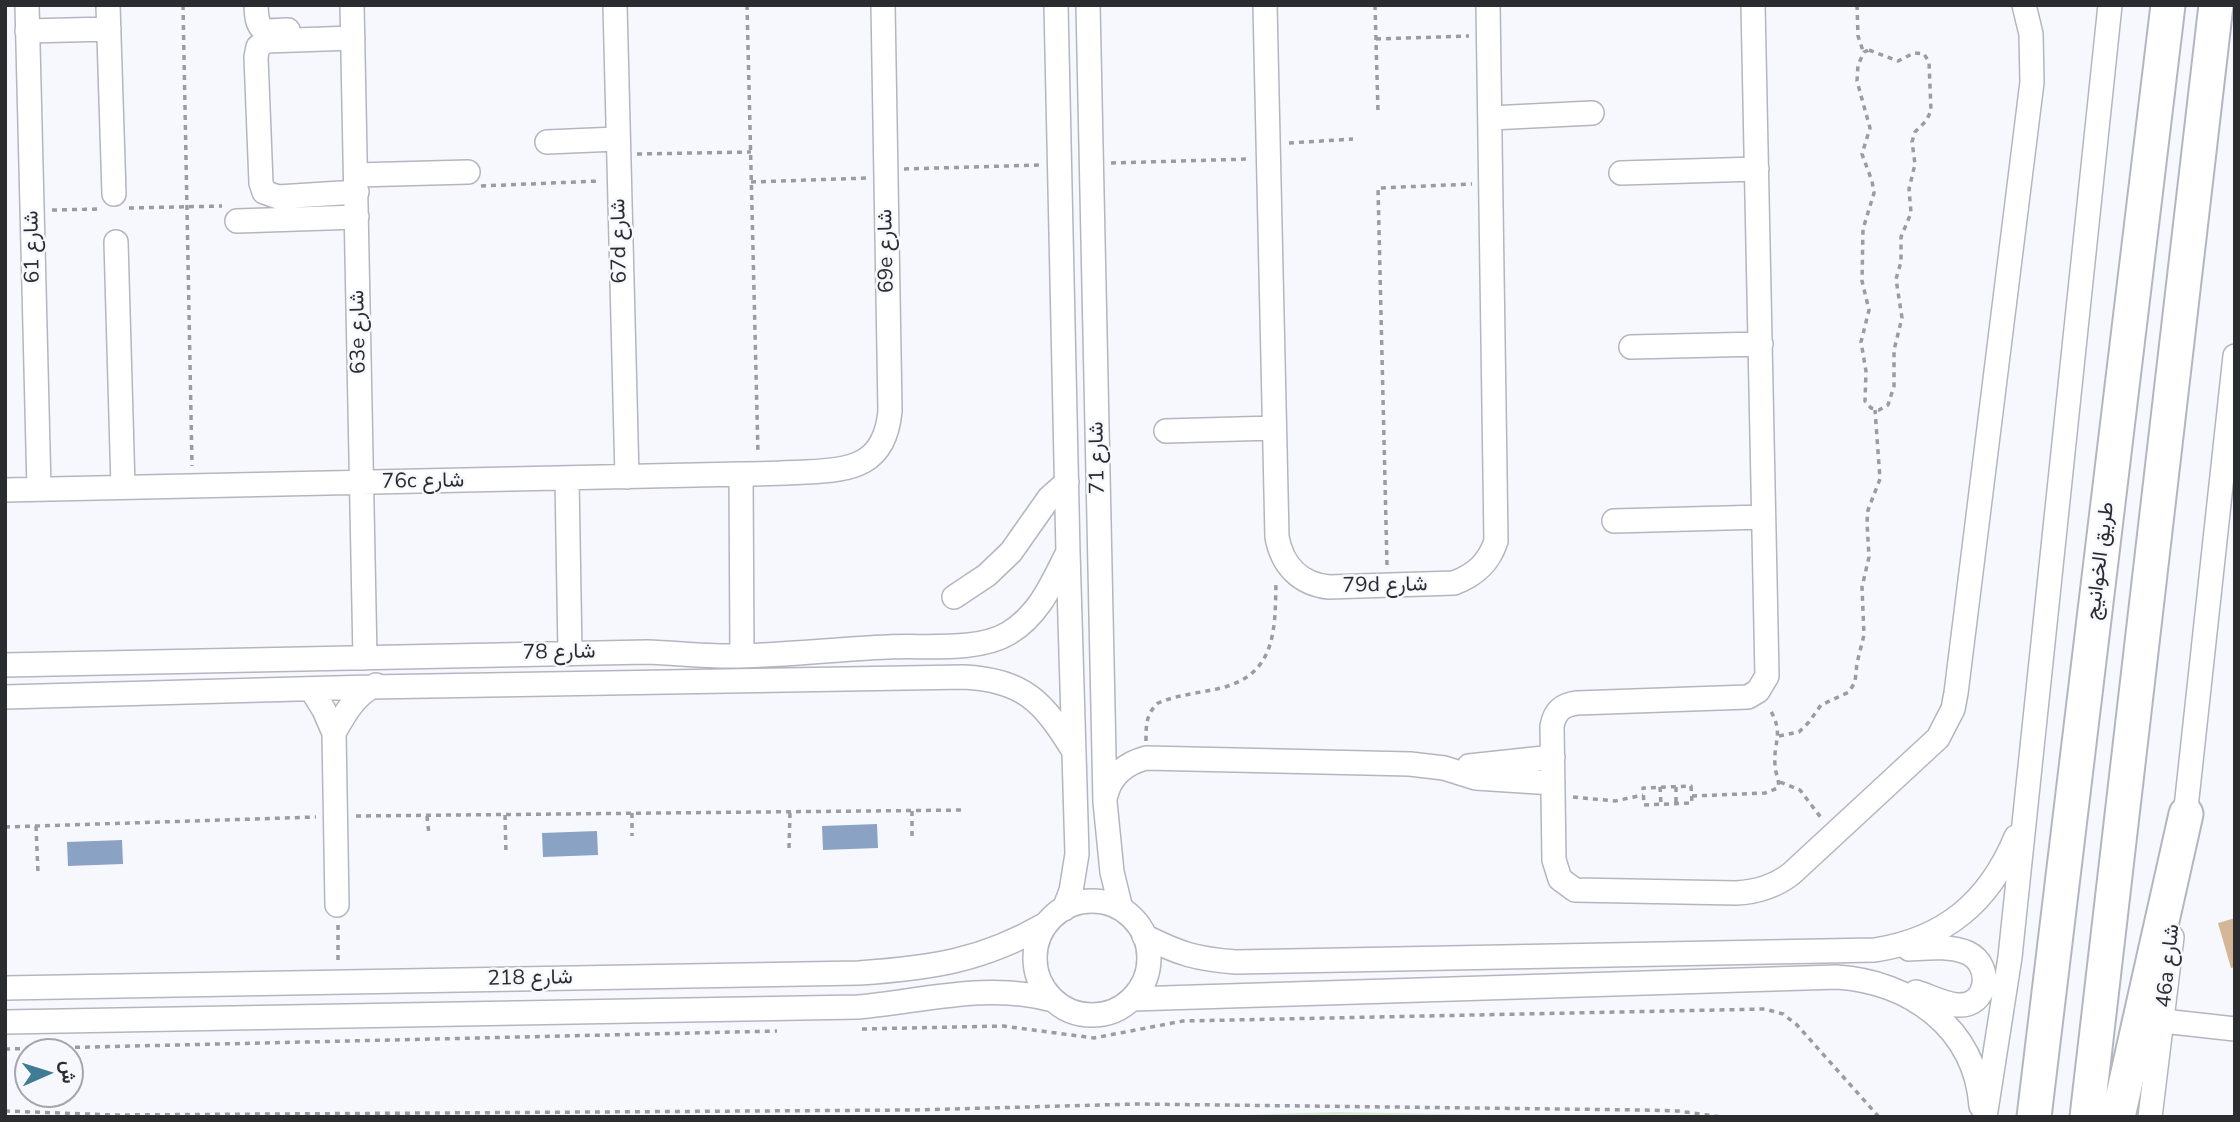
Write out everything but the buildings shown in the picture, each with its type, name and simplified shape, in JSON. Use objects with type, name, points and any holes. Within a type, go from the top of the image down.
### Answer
[{"type":"highway","name":"طريق الخوانيج","points":[[2034,1117],[2168,5]]},
{"type":"highway","points":[[2087,1117],[2216,5]]},
{"type":"highway","points":[[2118,1117],[2186,814]]},
{"type":"street","name":"شارع 61","points":[[27,5],[39,489]]},
{"type":"street","points":[[108,5],[116,204]]},
{"type":"street","points":[[256,5],[256,21],[264,30],[353,23]]},
{"type":"street","name":"67d شارع","points":[[615,5],[626,477]]},
{"type":"street","name":"69e شارع","points":[[840,470],[857,466],[871,457],[882,444],[889,428],[883,5]]},
{"type":"street","name":"شارع 71","points":[[1055,916],[1075,873],[1077,854],[1056,5]]},
{"type":"street","name":"شارع 71","points":[[1088,5],[1105,802],[1112,872],[1121,909]]},
{"type":"street","name":"79d شارع","points":[[1265,5],[1277,537],[1287,564],[1301,578],[1319,586],[1445,584],[1473,574],[1487,560],[1496,541],[1488,5]]},
{"type":"street","points":[[1753,5],[1767,676],[1758,691],[1742,698],[1567,704],[1559,709],[1554,717],[1553,757],[1556,870],[1560,878],[1575,890],[1735,893],[1759,891],[1791,874],[1926,750],[1946,724],[1956,693],[2032,82],[2031,34],[2024,5]]},
{"type":"street","points":[[1983,1117],[2010,957],[2110,5]]},
{"type":"street","points":[[353,23],[266,41],[258,47],[256,57],[261,183],[264,192],[273,197],[356,183],[475,179]]},
{"type":"street","name":"63e شارع","points":[[353,23],[365,658]]},
{"type":"street","points":[[27,31],[109,29]]},
{"type":"street","points":[[1490,118],[1592,113]]},
{"type":"street","points":[[547,142],[618,147]]},
{"type":"street","points":[[1621,173],[1757,169]]},
{"type":"street","points":[[232,214],[357,217]]},
{"type":"street","points":[[116,242],[123,487]]},
{"type":"street","points":[[1631,347],[1761,344]]},
{"type":"street","name":"46a شارع","points":[[2150,1117],[2163,1021],[2235,356]]},
{"type":"street","points":[[1166,431],[1274,428]]},
{"type":"street","name":"76c شارع","points":[[5,490],[567,479],[840,470]]},
{"type":"street","points":[[742,656],[750,474]]},
{"type":"street","points":[[2219,496],[2235,476]]},
{"type":"street","points":[[567,479],[570,653]]},
{"type":"street","points":[[954,597],[987,575],[1011,552],[1049,498],[1067,482]]},
{"type":"street","points":[[1615,521],[1763,517]]},
{"type":"street","name":"شارع 78","points":[[5,665],[570,653],[742,656],[986,642],[1006,635],[1024,623],[1039,608],[1068,552]]},
{"type":"street","points":[[579,685],[577,680],[583,670],[645,664],[667,653]]},
{"type":"street","points":[[334,733],[343,716],[370,687],[396,679],[463,671],[467,663],[462,655]]},
{"type":"street","name":"شارع 78","points":[[5,697],[370,687],[985,678],[1005,683],[1041,704],[1055,720],[1073,750]]},
{"type":"street","points":[[311,689],[334,733],[337,905]]},
{"type":"street","points":[[1104,724],[1118,742],[1146,758]]},
{"type":"street","points":[[1455,771],[1471,765],[1553,757]]},
{"type":"street","points":[[1105,802],[1114,777],[1124,768],[1146,758],[1410,764],[1553,790]]},
{"type":"street","points":[[1875,950],[1917,940],[1955,920],[1987,890],[1999,873],[2024,818]]},
{"type":"street","points":[[1093,901],[1121,909],[1131,917],[1144,936],[1149,958],[1145,980],[1132,999],[1114,1011],[1093,1016],[1071,1012],[1045,991],[1036,969],[1036,945],[1055,916],[1073,904],[1093,901]]},
{"type":"street","name":"شارع 218","points":[[5,988],[892,971],[975,957],[1012,943],[1055,916]]},
{"type":"street","points":[[1132,999],[1837,978],[1860,979],[1912,990],[1944,1002],[1964,1005],[1979,996],[1985,985],[1982,966],[1976,959],[1960,950],[1937,948],[1236,962],[1179,954],[1144,936]]},
{"type":"street","points":[[1882,984],[1922,1003],[1952,1032],[1974,1075],[1983,1117]]},
{"type":"street","points":[[5,1022],[858,1007],[992,991],[1023,993],[1053,1000]]},
{"type":"street","points":[[2163,1021],[2235,1029]]},
{"type":"path","points":[[183,5],[192,486]]},
{"type":"path","points":[[747,5],[751,152],[750,474]]},
{"type":"path","points":[[1375,5],[1378,111]]},
{"type":"path","points":[[1779,736],[1793,734],[1805,728],[1821,705],[1849,692],[1855,681],[1864,635],[1862,587],[1869,558],[1868,510],[1880,479],[1875,410],[1865,401],[1866,371],[1861,348],[1868,310],[1862,281],[1863,229],[1874,193],[1862,154],[1870,128],[1857,81],[1858,65],[1864,52],[1857,36],[1857,5]]},
{"type":"path","points":[[1376,39],[1489,36]]},
{"type":"path","points":[[1864,52],[1875,51],[1898,61],[1914,53],[1924,54],[1929,62],[1928,93],[1931,106],[1929,116],[1915,131],[1912,142],[1915,164],[1909,190],[1911,213],[1901,237],[1901,262],[1896,279],[1902,318],[1894,350],[1892,395],[1885,408],[1875,410]]},
{"type":"path","points":[[1092,163],[1268,151],[1353,139]]},
{"type":"path","points":[[618,147],[751,152]]},
{"type":"path","points":[[751,182],[1059,164]]},
{"type":"path","points":[[475,179],[619,180]]},
{"type":"path","points":[[1387,586],[1378,188],[1492,183]]},
{"type":"path","points":[[32,210],[116,204],[188,207],[232,214]]},
{"type":"path","points":[[1146,758],[1147,718],[1158,703],[1235,684],[1247,677],[1267,655],[1276,628],[1277,575]]},
{"type":"path","points":[[1692,796],[1765,793],[1778,788],[1775,765],[1779,736],[1772,713],[1758,691]]},
{"type":"path","points":[[1779,782],[1800,790],[1825,824]]},
{"type":"path","points":[[1691,786],[1692,796],[1692,803],[1644,806],[1643,788],[1691,786]]},
{"type":"path","points":[[1676,787],[1676,804]]},
{"type":"path","points":[[1660,788],[1661,805]]},
{"type":"path","points":[[1553,790],[1615,801],[1643,795]]},
{"type":"path","points":[[912,810],[912,840]]},
{"type":"path","points":[[5,827],[336,816],[966,810]]},
{"type":"path","points":[[789,848],[790,812]]},
{"type":"path","points":[[632,813],[632,836]]},
{"type":"path","points":[[427,815],[429,835]]},
{"type":"path","points":[[505,815],[506,854]]},
{"type":"path","points":[[36,826],[38,873]]},
{"type":"path","points":[[337,905],[339,983]]},
{"type":"path","points":[[861,1029],[1003,1026],[1094,1038],[1183,1021],[1765,1009],[1783,1014],[1797,1026],[1879,1117]]},
{"type":"path","points":[[5,1049],[778,1031]]},
{"type":"path","points":[[5,1111],[91,1115],[901,1110],[1151,1104],[1643,1110],[1722,1117]]},
{"type":"green space","points":[[1337,1112],[1593,1117],[1177,1117]]},
{"type":"water","points":[[877,824],[878,848],[823,850],[822,826]]},
{"type":"water","points":[[597,831],[598,855],[543,857],[542,833]]},
{"type":"water","points":[[122,840],[123,864],[68,866],[67,842]]}]
